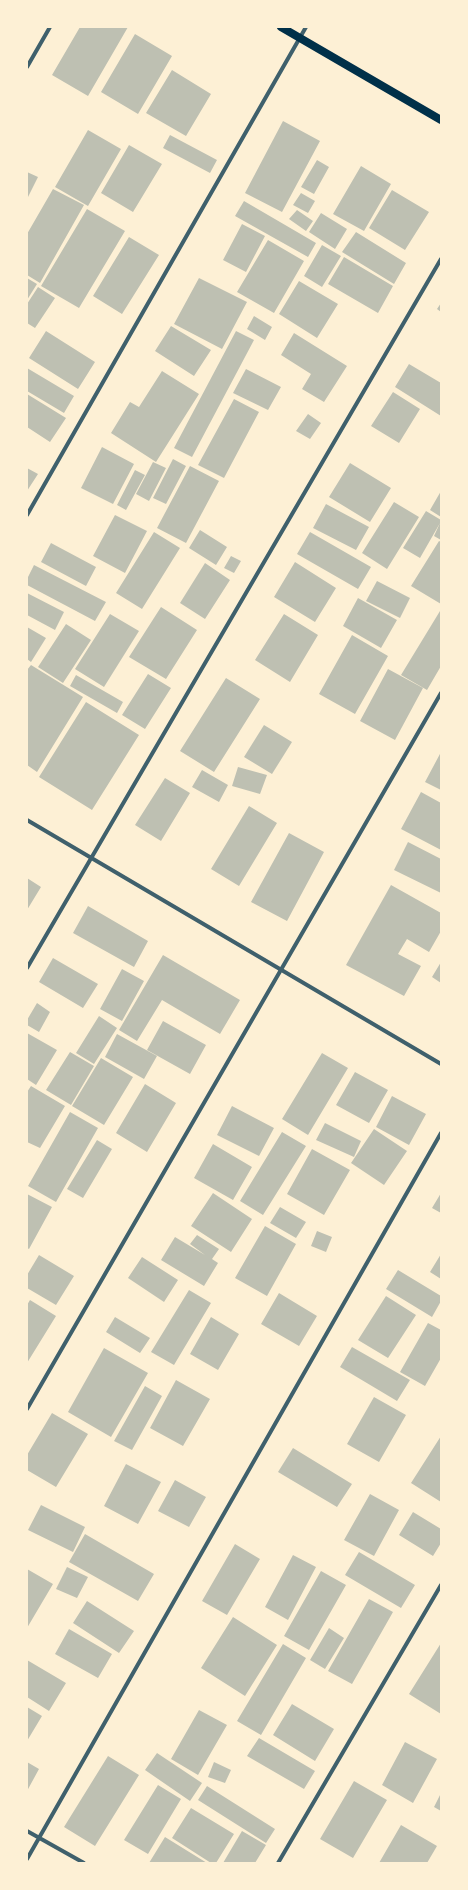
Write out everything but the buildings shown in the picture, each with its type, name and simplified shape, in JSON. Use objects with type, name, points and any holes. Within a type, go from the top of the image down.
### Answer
[{"type":"main road","points":[[281,27],[441,120]]},
{"type":"street","points":[[27,67],[50,27]]},
{"type":"street","points":[[27,515],[306,27]]},
{"type":"street","points":[[27,968],[90,857],[441,259]]},
{"type":"street","points":[[27,1409],[441,693]]},
{"type":"street","points":[[27,820],[441,1064]]},
{"type":"street","points":[[27,1859],[441,1133]]},
{"type":"street","points":[[278,1863],[441,1585]]},
{"type":"street","points":[[27,1831],[84,1863]]}]
